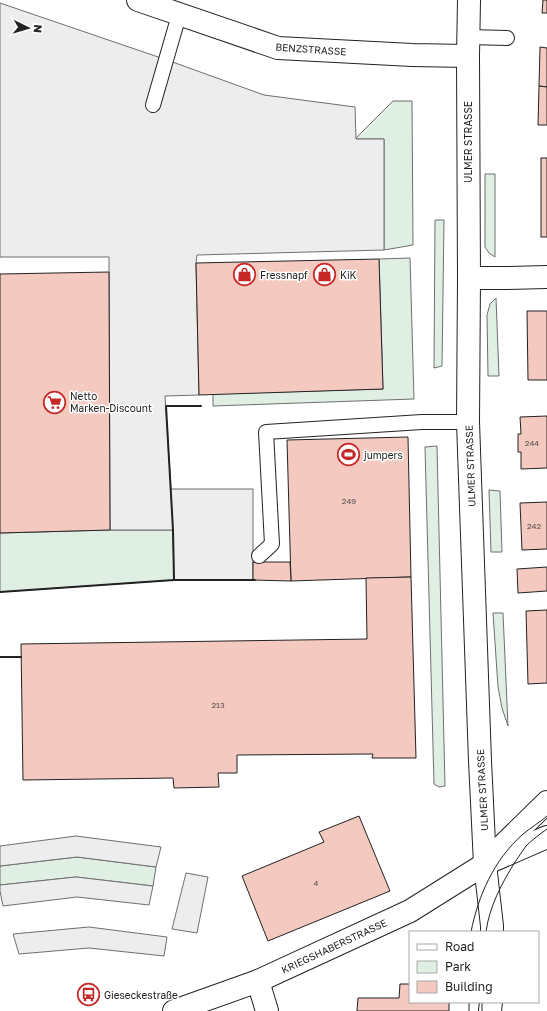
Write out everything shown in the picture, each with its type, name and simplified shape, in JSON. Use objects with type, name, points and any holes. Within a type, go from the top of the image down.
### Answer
[{"type":"street","name":"BENZSTRASSE","points":[[138,0],[278,48],[412,55],[468,47]]},
{"type":"street","name":"ULMER STRASSE","points":[[469,0],[468,422],[480,761],[485,864],[492,931]]},
{"type":"street","points":[[469,278],[547,277]]},
{"type":"street","points":[[485,864],[547,802]]},
{"type":"street","points":[[485,864],[547,837]]},
{"type":"street","name":"KRIEGSHABERSTRASSE","points":[[174,1011],[258,981],[410,911],[485,864]]},
{"type":"street","points":[[258,981],[267,1011]]},
{"type":"lane","points":[[153,106],[179,15]]},
{"type":"lane","points":[[468,47],[507,38]]},
{"type":"lane","points":[[259,556],[272,544],[266,432],[422,422],[468,422]]},
{"type":"green space","points":[[393,101],[412,101],[413,245],[384,250],[384,139],[355,139]]},
{"type":"green space","points":[[485,174],[495,174],[495,257],[489,253],[485,247]]},
{"type":"green space","points":[[435,220],[444,220],[442,366],[434,368]]},
{"type":"green space","points":[[410,258],[414,399],[213,406],[213,394],[383,389],[379,259]]},
{"type":"green space","points":[[496,298],[499,376],[488,376],[487,315],[490,304]]},
{"type":"green space","points":[[437,446],[445,786],[439,787],[434,784],[425,447]]},
{"type":"green space","points":[[489,490],[500,491],[502,552],[491,552]]},
{"type":"green space","points":[[173,530],[174,580],[0,592],[0,533]]},
{"type":"green space","points":[[493,613],[503,613],[508,726],[502,708],[498,687]]},
{"type":"green space","points":[[77,857],[156,867],[153,886],[76,877],[0,885],[0,866]]},
{"type":"shaded area","points":[[0,3],[264,95],[355,107],[356,139],[384,139],[384,250],[197,255],[199,395],[165,396],[171,489],[253,489],[253,580],[174,580],[173,530],[110,530],[109,257],[0,257]]},
{"type":"shaded area","points":[[76,836],[161,847],[156,867],[77,857],[0,866],[0,846]]},
{"type":"shaded area","points":[[186,873],[208,877],[197,933],[172,929]]},
{"type":"shaded area","points":[[76,877],[153,886],[149,905],[77,897],[3,906],[0,885]]},
{"type":"shaded area","points":[[89,927],[167,937],[164,956],[89,948],[19,954],[13,934]]},
{"type":"building","points":[[543,0],[547,0],[547,13],[542,13]]},
{"type":"building","points":[[540,47],[547,48],[547,87],[539,86]]},
{"type":"building","points":[[539,86],[547,87],[547,125],[538,125]]},
{"type":"building","points":[[541,158],[547,158],[547,237],[541,237]]},
{"type":"building","points":[[379,259],[383,389],[199,395],[196,263]]},
{"type":"building","name":"Netto Marken-Discount","points":[[109,272],[110,530],[0,533],[0,274]]},
{"type":"building","points":[[527,311],[547,311],[547,380],[528,380]]},
{"type":"building","points":[[547,416],[547,468],[521,469],[521,452],[518,452],[518,434],[521,434],[520,417]]},
{"type":"building","points":[[408,437],[411,577],[291,581],[287,440]]},
{"type":"building","points":[[547,502],[547,549],[522,550],[520,503]]},
{"type":"building","points":[[253,562],[290,562],[291,581],[253,580]]},
{"type":"building","points":[[547,567],[547,591],[518,593],[517,569]]},
{"type":"building","points":[[411,577],[416,758],[372,758],[373,754],[237,755],[237,773],[218,773],[219,787],[174,788],[173,778],[23,780],[21,644],[367,639],[366,578]]},
{"type":"building","points":[[547,610],[547,683],[528,684],[526,611]]},
{"type":"building","points":[[359,816],[390,891],[268,941],[242,876],[324,842],[319,832]]},
{"type":"building","points":[[400,984],[409,984],[409,1003],[449,1003],[449,1011],[357,1011],[358,998],[399,998]]},
{"type":"building","points":[[98,992],[99,996],[82,998],[82,993]]},
{"type":"tram line","points":[[471,931],[478,905],[495,867],[522,835],[547,816]]},
{"type":"tram line","points":[[486,931],[493,904],[510,870],[526,846],[547,829]]},
{"type":"tram line","points":[[469,1003],[469,1011]]},
{"type":"tram line","points":[[482,1003],[482,1011]]},
{"type":"wall","points":[[174,580],[173,530],[166,406],[201,406]]},
{"type":"wall","points":[[0,592],[174,580],[255,580]]},
{"type":"wall","points":[[0,657],[21,657]]},
{"type":"place","name":"Fressnapf","points":[[244,275]]},
{"type":"place","name":"KiK","points":[[324,275]]},
{"type":"place","name":"Netto Marken-Discount","points":[[55,402]]},
{"type":"place","name":"jumpers","points":[[348,455]]},
{"type":"place","name":"Gieseckestraße","points":[[88,995]]}]
